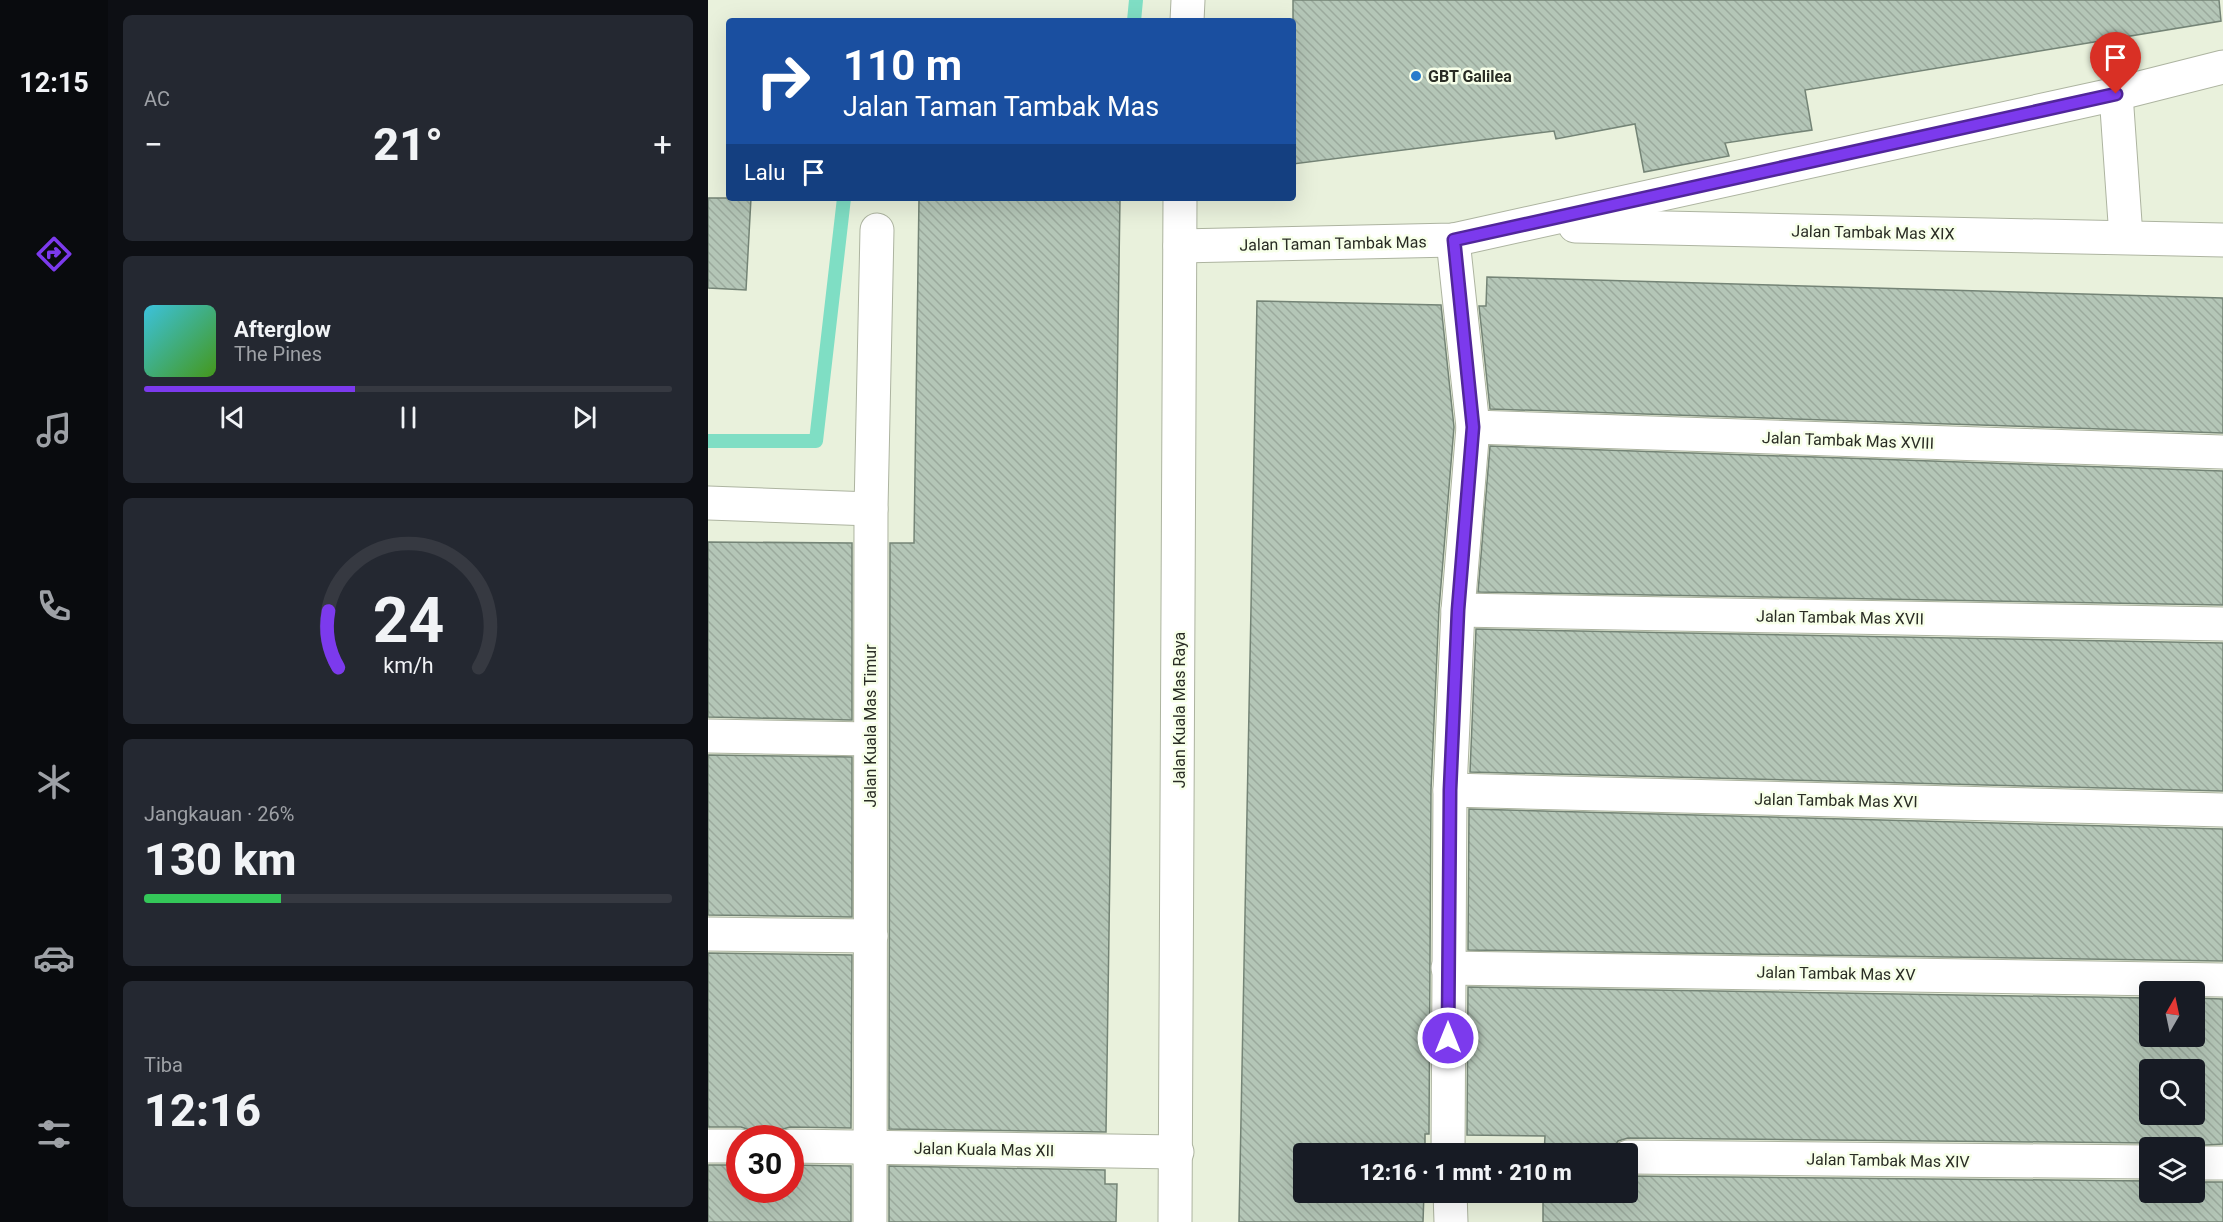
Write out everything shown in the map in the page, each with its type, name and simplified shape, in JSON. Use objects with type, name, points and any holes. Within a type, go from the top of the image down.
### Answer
[{"type":"street","points":[[1187,18],[1188,0]]},
{"type":"street","name":"Jalan Taman Tambak Mas","points":[[1180,246],[1454,240],[2116,94],[2223,67]]},
{"type":"street","points":[[2116,94],[2126,237]]},
{"type":"street","name":"Jalan Kuala Mas Raya","points":[[1175,1222],[1180,201]]},
{"type":"street","name":"Jalan Tambak Mas XIX","points":[[1523,225],[2223,240]]},
{"type":"street","name":"Jalan Kuala Mas Timur","points":[[870,1222],[871,509],[877,230]]},
{"type":"street","points":[[1449,1143],[1450,790],[1458,610],[1473,427],[1454,240]]},
{"type":"street","name":"Jalan Tambak Mas XVIII","points":[[1473,427],[2223,452]]},
{"type":"street","points":[[708,503],[871,509]]},
{"type":"street","name":"Jalan Tambak Mas XVII","points":[[1458,610],[2223,624]]},
{"type":"street","points":[[708,736],[870,739]]},
{"type":"street","name":"Jalan Tambak Mas XVI","points":[[1450,790],[2223,810]]},
{"type":"street","points":[[708,934],[870,936]]},
{"type":"street","name":"Jalan Tambak Mas XV","points":[[1448,968],[2223,980]]},
{"type":"street","points":[[708,1146],[726,1146]]},
{"type":"street","name":"Jalan Kuala Mas XII","points":[[804,1146],[1177,1152]]},
{"type":"street","name":"Jalan Tambak Mas XIV","points":[[1638,1157],[2139,1162]]},
{"type":"street","points":[[2205,1163],[2223,1163]]},
{"type":"street","points":[[1450,1203],[1451,1222]]},
{"type":"building","points":[[1293,0],[2219,0],[2221,21],[1805,90],[1812,130],[1725,143],[1729,156],[1644,172],[1635,124],[1556,139],[1554,131],[1296,164],[1296,18],[1293,18]]},
{"type":"building","points":[[708,198],[751,201],[746,290],[708,288]]},
{"type":"building","points":[[919,201],[1120,201],[1106,1132],[889,1129],[890,543],[914,543]]},
{"type":"building","points":[[1487,277],[2223,298],[2223,433],[1490,409],[1479,306],[1486,306]]},
{"type":"building","points":[[1257,301],[1441,305],[1454,427],[1439,609],[1431,790],[1429,1134],[1425,1134],[1425,1143],[1293,1143],[1293,1203],[1424,1203],[1423,1222],[1239,1222]]},
{"type":"building","points":[[1490,446],[2223,471],[2223,605],[1478,592]]},
{"type":"building","points":[[708,542],[852,543],[852,720],[708,717]]},
{"type":"building","points":[[1476,629],[2223,643],[2223,791],[1470,772]]},
{"type":"building","points":[[708,755],[852,757],[852,917],[708,915]]},
{"type":"building","points":[[1469,809],[2223,829],[2223,961],[1468,950]]},
{"type":"building","points":[[708,953],[852,955],[851,1128],[804,1127],[804,1125],[708,1127]]},
{"type":"building","points":[[1468,987],[2139,998],[2139,1047],[2205,1047],[2205,998],[2223,999],[2223,1144],[2205,1145],[2205,1137],[2139,1137],[2139,1143],[1628,1138],[1617,1143],[1545,1143],[1545,1136],[1467,1135]]},
{"type":"building","points":[[708,1165],[726,1165],[726,1203],[804,1203],[804,1165],[851,1166],[851,1222],[708,1222]]},
{"type":"building","points":[[889,1166],[1105,1170],[1105,1184],[1117,1184],[1116,1222],[889,1222]]},
{"type":"building","points":[[1638,1176],[2139,1181],[2139,1203],[2205,1203],[2205,1182],[2223,1182],[2223,1222],[1543,1222],[1543,1203],[1638,1203]]},
{"type":"waterway","points":[[1134,18],[1136,0]]},
{"type":"waterway","points":[[708,441],[816,441],[844,201]]},
{"type":"place","name":"GBT Galilea","points":[[1416,76]]},
{"type":"route","points":[[1448,1038],[1450,790],[1458,610],[1473,427],[1454,240],[2116,94]]}]
